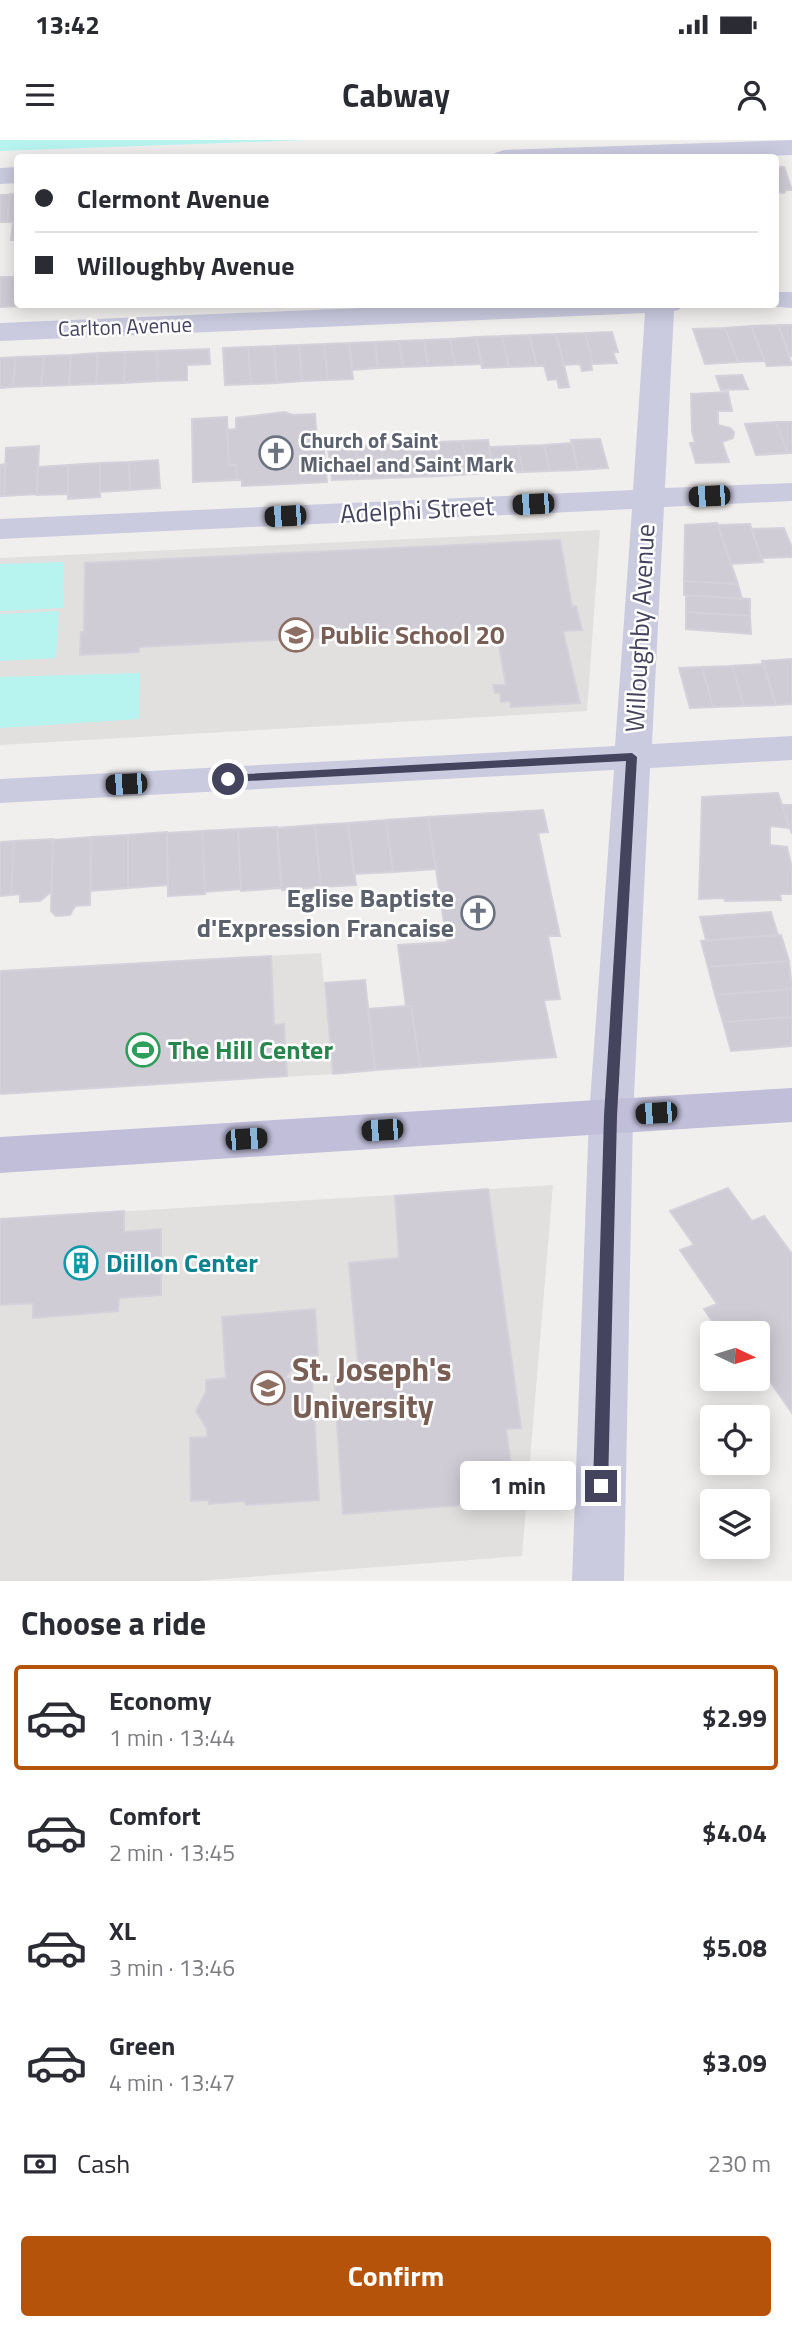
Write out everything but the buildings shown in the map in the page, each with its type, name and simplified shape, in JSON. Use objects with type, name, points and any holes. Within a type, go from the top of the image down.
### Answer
[{"type":"main road","points":[[0,1155],[792,1105]]},
{"type":"street","points":[[681,154],[792,147]]},
{"type":"street","name":"Carlton Avenue","points":[[0,332],[587,308]]},
{"type":"street","name":"Willoughby Avenue","points":[[598,1581],[611,1116],[660,308]]},
{"type":"street","name":"Adelphi Street","points":[[0,529],[792,492]]},
{"type":"street","points":[[0,791],[792,748]]},
{"type":"shaded area","points":[[0,140],[307,140],[0,151]]},
{"type":"shaded area","name":"Public School 20","points":[[600,530],[587,711],[0,745],[0,558]]},
{"type":"shaded area","points":[[64,562],[63,608],[0,611],[0,564]]},
{"type":"shaded area","points":[[59,611],[56,658],[0,661],[0,614]]},
{"type":"shaded area","points":[[140,673],[139,719],[0,728],[0,677]]},
{"type":"shaded area","name":"The Hill Center","points":[[321,953],[333,1074],[0,1094],[0,971]]},
{"type":"shaded area","name":"St. Joseph's University","points":[[553,1185],[522,1556],[197,1581],[0,1581],[0,1219]]},
{"type":"place","name":"Church of Saint Michael and Saint Mark","points":[[276,453]]},
{"type":"place","name":"Public School 20","points":[[296,635]]},
{"type":"place","name":"Eglise Baptiste d'Expression Francaise","points":[[478,913]]},
{"type":"place","name":"The Hill Center","points":[[143,1050]]},
{"type":"place","name":"Diillon Center","points":[[81,1263]]},
{"type":"place","name":"St. Joseph's University","points":[[268,1388]]},
{"type":"route","points":[[228,779],[632,757],[611,1116],[601,1486]]}]
